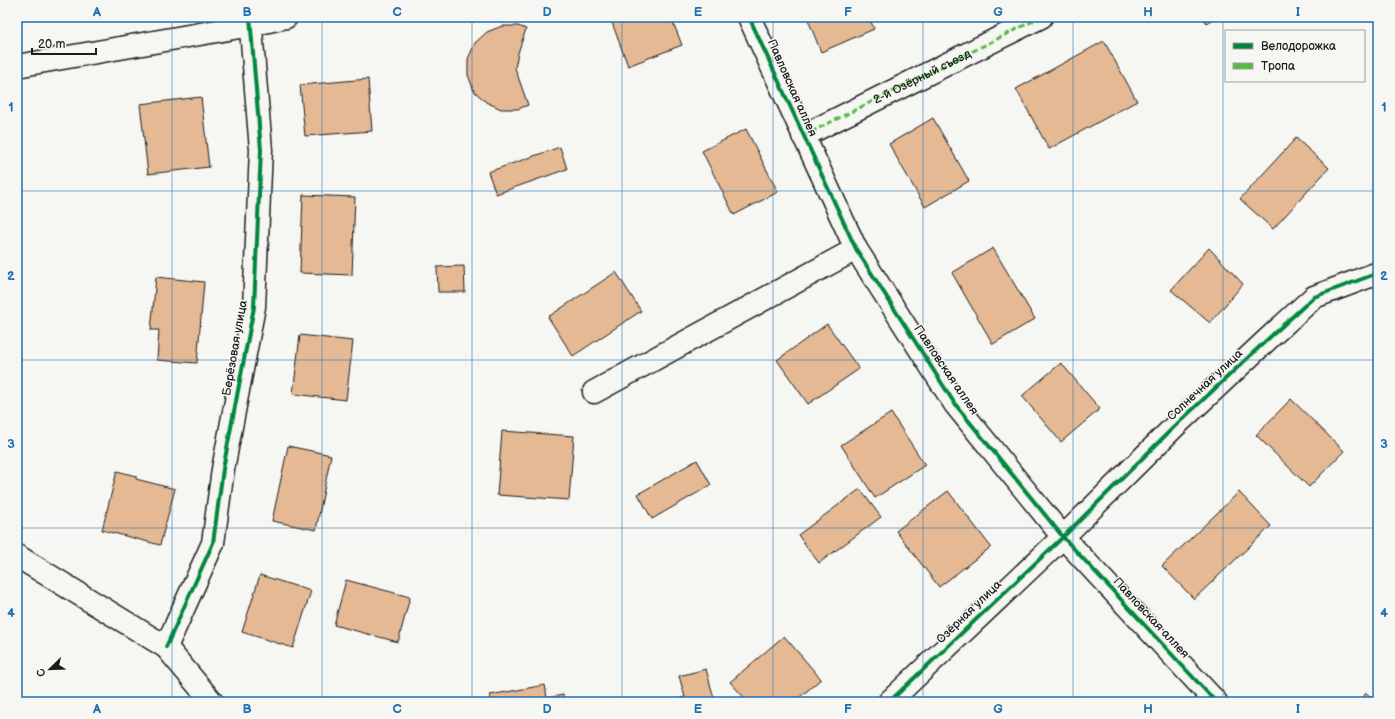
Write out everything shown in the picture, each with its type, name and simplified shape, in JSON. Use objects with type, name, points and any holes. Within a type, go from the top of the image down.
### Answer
[{"type":"street","points":[[17,66],[250,21],[286,17]]},
{"type":"street","name":"Павловская аллея","points":[[749,17],[856,249],[955,404],[1063,537],[1216,702]]},
{"type":"street","name":"2-й Озёрный съезд","points":[[803,136],[1041,17]]},
{"type":"street","name":"Берёзовая улица","points":[[166,647],[214,542],[223,469],[254,308],[261,150],[250,21]]},
{"type":"street","points":[[594,392],[856,249]]},
{"type":"street","name":"Солнечная улица","points":[[1063,537],[1176,425],[1314,297],[1378,273]]},
{"type":"street","name":"Озёрная улица","points":[[889,702],[1063,537]]},
{"type":"street","points":[[17,556],[166,647],[212,702]]},
{"type":"building","points":[[619,17],[671,17],[682,45],[628,66],[611,20]]},
{"type":"building","points":[[807,17],[869,17],[874,29],[821,52]]},
{"type":"building","points":[[1202,17],[1215,17],[1207,23]]},
{"type":"building","points":[[502,26],[518,26],[526,29],[515,68],[528,105],[518,109],[501,109],[486,102],[474,91],[468,75],[468,59],[475,43],[487,32]]},
{"type":"building","points":[[1104,41],[1137,101],[1049,149],[1016,89]]},
{"type":"building","points":[[368,79],[372,131],[305,136],[300,85]]},
{"type":"building","points":[[201,97],[209,167],[148,174],[140,104]]},
{"type":"building","points":[[933,118],[969,181],[925,207],[889,144]]},
{"type":"building","points":[[746,129],[778,192],[734,215],[702,151]]},
{"type":"building","points":[[1296,138],[1329,168],[1273,229],[1240,199]]},
{"type":"building","points":[[560,147],[567,169],[496,194],[488,172]]},
{"type":"building","points":[[303,195],[355,197],[352,275],[300,273]]},
{"type":"building","points":[[993,248],[1035,319],[993,344],[952,273]]},
{"type":"building","points":[[1209,248],[1243,284],[1210,323],[1171,290]]},
{"type":"building","points":[[464,266],[465,292],[438,292],[437,267]]},
{"type":"building","points":[[616,272],[641,311],[573,356],[548,317]]},
{"type":"building","points":[[156,277],[204,282],[197,363],[157,360],[159,330],[151,330]]},
{"type":"building","points":[[827,324],[859,369],[808,404],[777,360]]},
{"type":"building","points":[[300,335],[353,341],[346,400],[293,394]]},
{"type":"building","points":[[1061,363],[1100,409],[1061,442],[1022,396]]},
{"type":"building","points":[[1291,399],[1344,451],[1309,487],[1256,435]]},
{"type":"building","points":[[891,413],[925,465],[875,498],[841,445]]},
{"type":"building","points":[[502,431],[574,436],[569,500],[497,495]]},
{"type":"building","points":[[288,446],[331,455],[316,530],[272,521]]},
{"type":"building","points":[[697,460],[711,485],[652,519],[638,494]]},
{"type":"building","points":[[117,471],[136,476],[136,479],[175,489],[160,545],[102,530]]},
{"type":"building","points":[[860,489],[881,517],[819,563],[798,535]]},
{"type":"building","points":[[948,491],[991,547],[939,587],[896,531]]},
{"type":"building","points":[[1239,492],[1271,526],[1194,599],[1162,566]]},
{"type":"building","points":[[260,575],[311,591],[293,648],[242,632]]},
{"type":"building","points":[[346,580],[410,597],[398,642],[334,625]]},
{"type":"building","points":[[784,636],[821,679],[794,702],[748,702],[730,682]]},
{"type":"building","points":[[706,669],[715,702],[667,702],[685,697],[679,676]]},
{"type":"building","points":[[545,685],[547,698],[563,695],[564,702],[491,702],[490,695]]},
{"type":"building","points":[[1366,693],[1378,702],[1360,702]]},
{"type":"marked path","points":[[803,136],[1041,17]]},
{"type":"cycle path","points":[[166,647],[213,543],[223,469],[254,307],[261,150],[250,17]]},
{"type":"cycle path","points":[[749,17],[856,249],[955,404],[1063,537],[1216,702]]},
{"type":"cycle path","points":[[889,702],[1063,537],[1176,425],[1314,297],[1378,273]]}]
